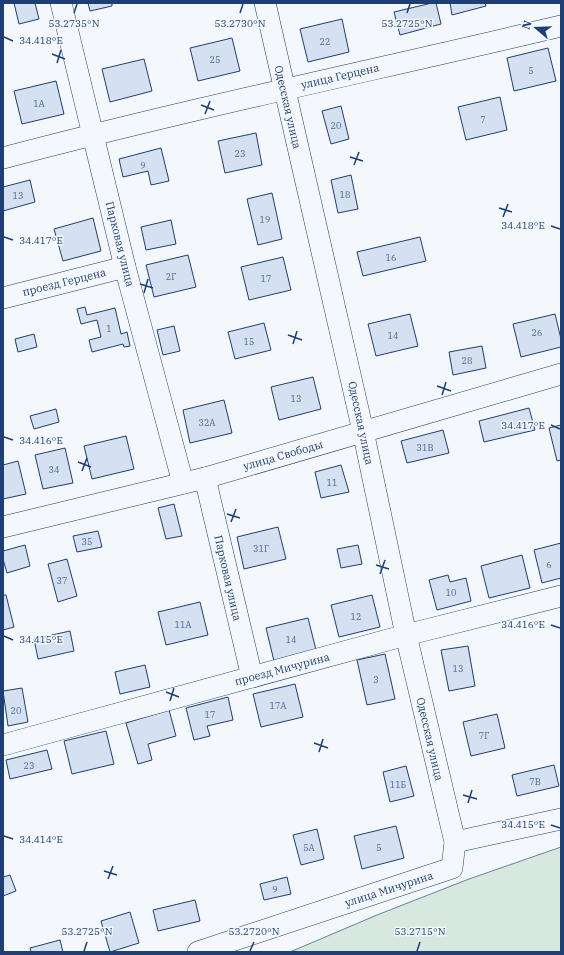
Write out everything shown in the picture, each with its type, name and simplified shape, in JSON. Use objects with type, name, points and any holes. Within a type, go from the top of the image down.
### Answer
[{"type":"street","name":"Парковая улица","points":[[61,3],[125,266],[183,483]]},
{"type":"street","name":"Одесская улица","points":[[265,3],[363,432],[406,635],[455,842]]},
{"type":"street","name":"улица Герцена","points":[[3,158],[93,134],[284,88],[561,26]]},
{"type":"street","name":"проезд Герцена","points":[[3,298],[125,266]]},
{"type":"street","name":"улица Свободы","points":[[3,527],[205,478],[561,374]]},
{"type":"street","name":"Парковая улица","points":[[205,478],[252,677]]},
{"type":"street","name":"проезд Мичурина","points":[[3,745],[406,635],[561,596]]},
{"type":"street","points":[[455,842],[561,819]]},
{"type":"street","name":"улица Мичурина","points":[[198,952],[452,868],[455,842]]},
{"type":"shaded area","points":[[561,847],[561,952],[290,952],[377,915],[469,879]]},
{"type":"building","points":[[14,3],[35,3],[39,19],[19,24]]},
{"type":"building","points":[[88,3],[112,3],[112,6],[90,11]]},
{"type":"building","points":[[436,3],[441,24],[400,35],[394,12]]},
{"type":"building","points":[[450,3],[485,3],[486,6],[452,15]]},
{"type":"building","points":[[342,19],[349,52],[308,62],[300,29]]},
{"type":"building","points":[[232,38],[240,71],[198,81],[190,48]]},
{"type":"building","points":[[548,48],[556,81],[514,91],[507,58]]},
{"type":"building","points":[[144,59],[152,91],[110,102],[102,69]]},
{"type":"building","points":[[56,81],[64,114],[22,124],[14,91]]},
{"type":"building","points":[[500,97],[507,130],[466,140],[458,107]]},
{"type":"building","points":[[341,106],[349,139],[331,144],[322,111]]},
{"type":"building","points":[[256,133],[262,165],[225,173],[218,141]]},
{"type":"building","points":[[161,148],[169,181],[151,185],[148,171],[123,177],[119,159]]},
{"type":"building","points":[[351,175],[358,209],[338,213],[331,180]]},
{"type":"building","points":[[30,180],[35,202],[3,211],[3,187]]},
{"type":"building","points":[[272,193],[282,239],[258,245],[247,199]]},
{"type":"building","points":[[93,218],[101,251],[63,261],[54,229]]},
{"type":"building","points":[[171,220],[176,244],[146,250],[141,227]]},
{"type":"building","points":[[420,237],[426,261],[363,276],[357,252]]},
{"type":"building","points":[[188,255],[196,287],[154,297],[146,265]]},
{"type":"building","points":[[283,257],[291,290],[249,300],[241,267]]},
{"type":"building","points":[[85,307],[87,315],[115,308],[121,334],[127,332],[130,346],[124,347],[123,344],[92,352],[89,340],[101,337],[97,320],[81,324],[77,309]]},
{"type":"building","points":[[410,314],[418,346],[376,356],[368,324]]},
{"type":"building","points":[[555,314],[561,339],[561,347],[521,357],[513,324]]},
{"type":"building","points":[[264,323],[271,350],[235,359],[228,332]]},
{"type":"building","points":[[174,326],[180,351],[163,355],[157,330]]},
{"type":"building","points":[[34,334],[37,347],[18,352],[15,339]]},
{"type":"building","points":[[482,346],[486,368],[453,375],[449,352]]},
{"type":"building","points":[[313,377],[321,409],[279,420],[271,387]]},
{"type":"building","points":[[224,400],[232,433],[190,443],[183,410]]},
{"type":"building","points":[[529,408],[535,430],[484,442],[479,421]]},
{"type":"building","points":[[56,409],[59,422],[34,429],[30,416]]},
{"type":"building","points":[[561,425],[561,460],[557,461],[549,428]]},
{"type":"building","points":[[443,430],[449,453],[407,463],[401,441]]},
{"type":"building","points":[[126,436],[134,469],[92,479],[84,446]]},
{"type":"building","points":[[65,448],[73,483],[43,489],[35,455]]},
{"type":"building","points":[[18,461],[26,494],[3,499],[3,465]]},
{"type":"building","points":[[341,465],[349,492],[321,498],[315,472]]},
{"type":"building","points":[[174,504],[182,536],[166,539],[158,508]]},
{"type":"building","points":[[278,527],[286,559],[244,569],[237,537]]},
{"type":"building","points":[[98,531],[102,547],[77,552],[73,536]]},
{"type":"building","points":[[561,543],[561,578],[542,583],[534,550]]},
{"type":"building","points":[[25,545],[30,566],[7,573],[3,559],[3,551]]},
{"type":"building","points":[[358,545],[362,564],[341,568],[337,549]]},
{"type":"building","points":[[522,555],[530,588],[489,598],[481,566]]},
{"type":"building","points":[[67,559],[77,596],[58,602],[48,564]]},
{"type":"building","points":[[448,575],[450,582],[466,578],[471,601],[437,610],[429,580]]},
{"type":"building","points":[[3,595],[6,595],[14,627],[3,630]]},
{"type":"building","points":[[372,595],[380,627],[339,637],[331,605]]},
{"type":"building","points":[[200,602],[208,635],[166,645],[158,612]]},
{"type":"building","points":[[308,618],[316,650],[274,661],[266,628]]},
{"type":"building","points":[[70,631],[74,651],[38,659],[34,639]]},
{"type":"building","points":[[468,646],[475,686],[449,691],[441,650]]},
{"type":"building","points":[[385,654],[395,699],[367,705],[357,660]]},
{"type":"building","points":[[145,665],[150,687],[120,694],[115,672]]},
{"type":"building","points":[[295,684],[303,717],[261,727],[253,694]]},
{"type":"building","points":[[22,688],[28,722],[8,726],[3,691]]},
{"type":"building","points":[[228,697],[233,720],[207,726],[210,736],[194,740],[186,708]]},
{"type":"building","points":[[169,710],[176,736],[148,744],[152,760],[138,764],[126,723]]},
{"type":"building","points":[[497,714],[505,748],[471,756],[463,722]]},
{"type":"building","points":[[106,731],[114,764],[72,774],[64,741]]},
{"type":"building","points":[[47,750],[52,769],[10,779],[6,760]]},
{"type":"building","points":[[554,765],[559,786],[517,796],[512,775]]},
{"type":"building","points":[[406,766],[414,796],[390,802],[383,772]]},
{"type":"building","points":[[396,826],[404,858],[362,869],[354,836]]},
{"type":"building","points":[[317,829],[324,859],[301,865],[293,835]]},
{"type":"building","points":[[10,875],[16,891],[3,896],[3,877]]},
{"type":"building","points":[[287,877],[291,894],[264,900],[260,884]]},
{"type":"building","points":[[195,900],[200,921],[158,931],[153,910]]},
{"type":"building","points":[[130,912],[139,943],[110,952],[101,921]]},
{"type":"building","points":[[60,940],[63,952],[31,952],[30,948]]}]
